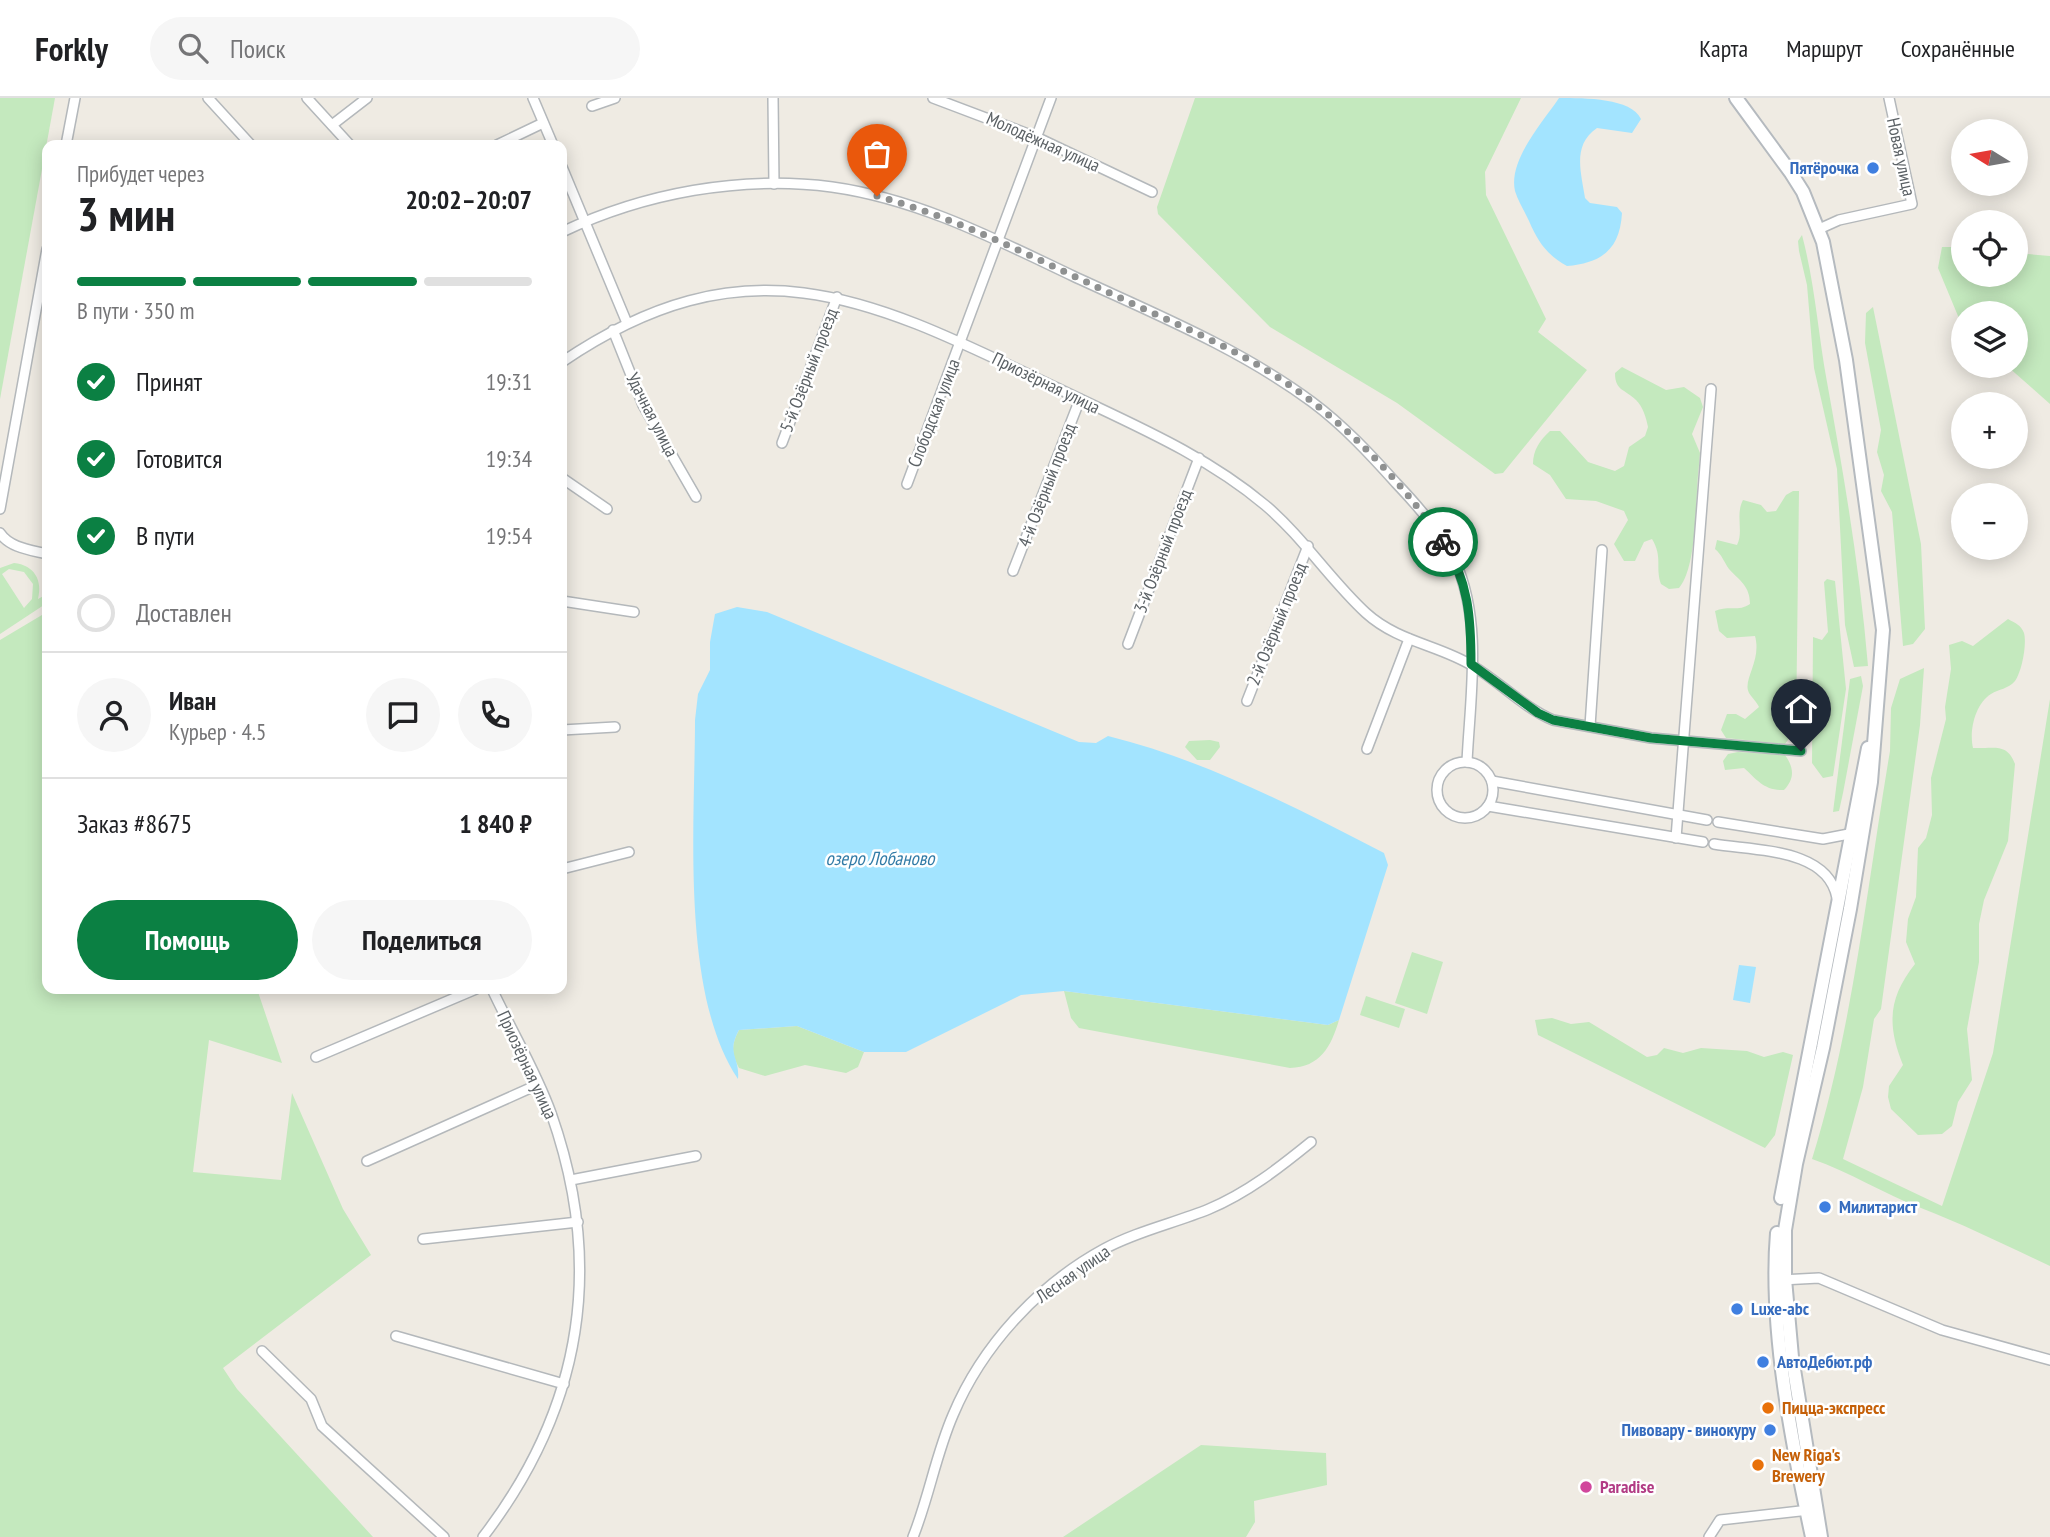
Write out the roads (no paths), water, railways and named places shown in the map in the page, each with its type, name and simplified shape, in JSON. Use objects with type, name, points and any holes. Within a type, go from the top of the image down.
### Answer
[{"type":"main road","points":[[1736,98],[1791,173],[1819,229],[1830,267],[1877,569],[1883,630],[1877,714],[1860,780],[1857,833],[1823,1048],[1789,1199],[1780,1280]]},
{"type":"main road","points":[[1812,1537],[1811,1510],[1782,1357],[1777,1229],[1787,1163],[1838,907],[1857,833]]},
{"type":"main road","points":[[1811,1510],[1821,1537]]},
{"type":"street","points":[[67,140],[75,98]]},
{"type":"street","points":[[208,98],[246,140]]},
{"type":"street","points":[[307,98],[346,140]]},
{"type":"street","points":[[332,125],[367,98]]},
{"type":"street","points":[[533,98],[550,140]]},
{"type":"street","points":[[592,106],[615,98]]},
{"type":"street","points":[[773,98],[774,184]]},
{"type":"street","name":"Молодёжная улица","points":[[933,98],[1036,137],[1152,192]]},
{"type":"street","name":"Слободская улица","points":[[907,484],[1051,98]]},
{"type":"street","name":"Новая улица","points":[[1819,229],[1839,220],[1912,204],[1888,98]]},
{"type":"street","points":[[506,140],[543,122]]},
{"type":"street","points":[[567,179],[626,323]]},
{"type":"street","points":[[567,230],[644,201],[695,190],[774,184],[833,187],[930,211],[998,240],[1243,357],[1315,404],[1345,430],[1409,496],[1455,559],[1467,593],[1471,624],[1467,762]]},
{"type":"street","points":[[0,509],[42,277]]},
{"type":"street","name":"Приозёрная улица","points":[[567,359],[626,323],[679,304],[734,293],[790,290],[837,297],[897,315],[961,342],[1199,458],[1265,505],[1308,546],[1369,615],[1409,639],[1471,664],[1538,713],[1553,720],[1686,741],[1801,751]]},
{"type":"street","name":"5-й Озёрный проезд","points":[[782,443],[837,297]]},
{"type":"street","name":"Удачная улица","points":[[613,330],[643,405],[696,497]]},
{"type":"street","points":[[1676,838],[1680,816],[1712,389]]},
{"type":"street","name":"4-й Озёрный проезд","points":[[1013,571],[1080,399]]},
{"type":"street","name":"3-й Озёрный проезд","points":[[1128,644],[1199,458]]},
{"type":"street","points":[[567,481],[607,509]]},
{"type":"street","points":[[0,533],[5,540],[15,545],[42,553]]},
{"type":"street","name":"2-й Озёрный проезд","points":[[1247,701],[1308,546]]},
{"type":"street","points":[[1590,726],[1602,550]]},
{"type":"street","points":[[567,602],[634,612]]},
{"type":"street","points":[[1367,749],[1409,639]]},
{"type":"street","points":[[567,730],[615,727]]},
{"type":"street","points":[[1467,762],[1485,770],[1492,781],[1493,794],[1488,806],[1474,816],[1463,817],[1451,813],[1442,804],[1438,791],[1440,778],[1454,764],[1467,762]]},
{"type":"street","points":[[1492,781],[1707,820]]},
{"type":"street","points":[[1488,806],[1703,842]]},
{"type":"street","points":[[1718,822],[1823,839],[1857,833]]},
{"type":"street","points":[[1714,844],[1808,862],[1830,878],[1838,907]]},
{"type":"street","points":[[567,868],[629,852]]},
{"type":"street","points":[[316,1057],[464,994]]},
{"type":"street","name":"Приозёрная улица","points":[[483,1537],[530,1468],[564,1384],[573,1349],[581,1292],[578,1222],[571,1180],[550,1111],[494,994]]},
{"type":"street","points":[[367,1161],[537,1085]]},
{"type":"street","name":"Лесная улица","points":[[913,1537],[953,1415],[972,1379],[1007,1326],[1046,1288],[1103,1249],[1208,1209],[1245,1191],[1311,1142]]},
{"type":"street","points":[[571,1180],[696,1156]]},
{"type":"street","points":[[423,1239],[578,1222]]},
{"type":"street","points":[[1780,1280],[1819,1278],[1942,1330],[2050,1360]]},
{"type":"street","points":[[396,1336],[564,1384]]},
{"type":"street","points":[[262,1351],[311,1399],[322,1426],[444,1537]]},
{"type":"street","points":[[1709,1537],[1720,1520],[1811,1510]]},
{"type":"water","points":[[1559,98],[1618,103],[1636,112],[1641,119],[1632,133],[1597,128],[1584,142],[1580,169],[1585,198],[1590,203],[1617,207],[1622,213],[1617,236],[1607,252],[1590,262],[1567,266],[1544,247],[1536,235],[1516,195],[1514,179],[1528,142]]},
{"type":"water","name":"озеро Лобаново","points":[[737,607],[767,612],[1079,742],[1096,743],[1108,736],[1180,758],[1249,787],[1384,853],[1388,865],[1339,1020],[1328,1025],[1064,991],[1021,995],[906,1052],[864,1052],[797,1026],[739,1030],[733,1050],[738,1079],[720,1043],[707,1001],[699,955],[693,856],[695,720],[698,694],[710,670],[710,642],[715,614]]},
{"type":"water","points":[[1739,965],[1756,967],[1750,1003],[1733,1000]]},
{"type":"place","name":"Пятёрочка","points":[[1873,168]]},
{"type":"place","name":"Милитарист","points":[[1825,1207]]},
{"type":"place","name":"Luxe-abc","points":[[1737,1309]]},
{"type":"place","name":"АвтоДебют.рф","points":[[1763,1362]]},
{"type":"place","name":"Пицца-экспресс","points":[[1768,1408]]},
{"type":"place","name":"Пивовару - винокуру","points":[[1770,1430]]},
{"type":"place","name":"New Riga's Brewery","points":[[1758,1465]]},
{"type":"place","name":"Paradise","points":[[1586,1487]]}]
